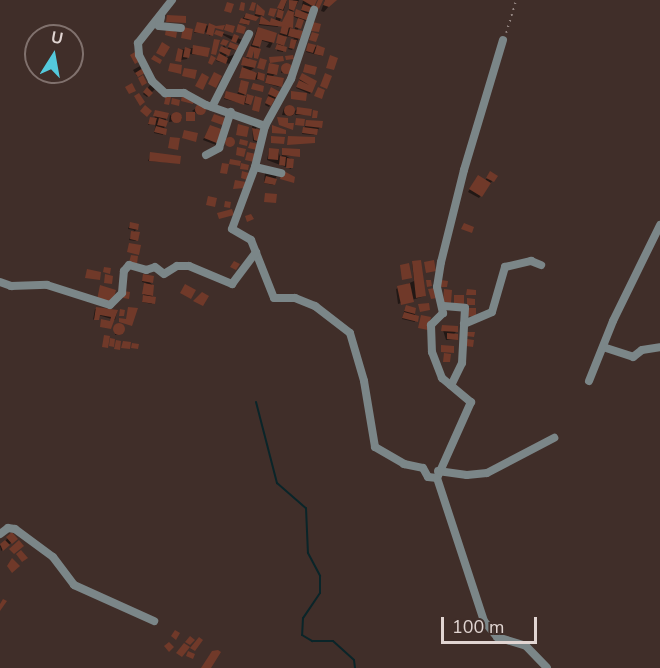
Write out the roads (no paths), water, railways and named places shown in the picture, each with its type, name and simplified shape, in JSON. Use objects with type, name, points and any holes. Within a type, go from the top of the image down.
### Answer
[{"type":"street","points":[[172,0],[138,43],[147,73],[165,93],[184,93],[212,107],[265,126]]},
{"type":"street","points":[[314,10],[291,79],[265,126],[255,167],[232,225],[234,232],[251,240],[274,298],[295,298],[322,310],[354,338],[375,447],[405,464],[423,468],[428,477],[438,474],[467,475],[487,472],[554,438]]},
{"type":"street","points":[[163,13],[159,26],[181,28]]},
{"type":"street","points":[[212,107],[249,34]]},
{"type":"street","points":[[503,40],[464,171],[441,262],[437,287],[444,306],[443,314],[431,325],[437,367],[451,386],[467,396],[471,406],[438,474],[484,621],[497,637],[523,643],[547,668]]},
{"type":"street","points":[[206,155],[219,148],[231,112]]},
{"type":"street","points":[[255,167],[281,173]]},
{"type":"street","points":[[589,381],[660,225]]},
{"type":"street","points":[[0,282],[11,286],[47,285],[110,305],[121,295],[129,266],[146,270],[157,268],[164,274],[177,266],[189,266],[232,284],[258,257]]},
{"type":"street","points":[[464,324],[492,312],[505,267],[531,261],[542,265]]},
{"type":"street","points":[[444,306],[464,307],[462,363],[451,386]]},
{"type":"street","points":[[603,347],[633,357],[642,350],[660,347]]},
{"type":"street","points":[[0,534],[8,528],[15,529],[53,557],[74,585],[154,621]]},
{"type":"waterway","points":[[256,402],[277,483],[306,508],[308,553],[320,576],[320,593],[303,618],[302,635],[312,641],[333,641],[354,660],[355,668]]}]
